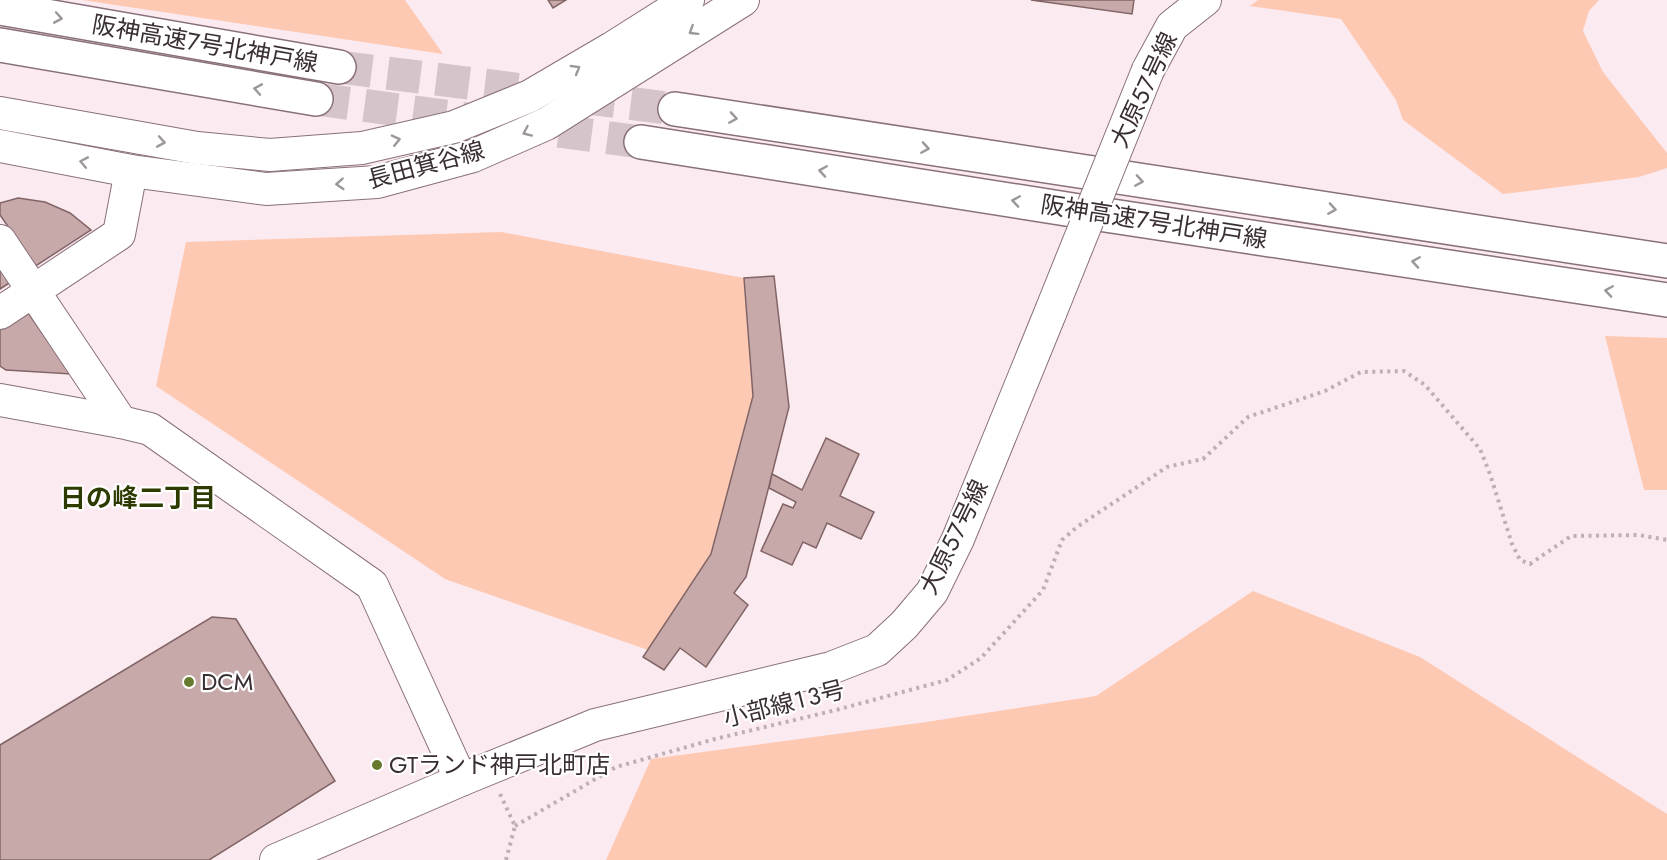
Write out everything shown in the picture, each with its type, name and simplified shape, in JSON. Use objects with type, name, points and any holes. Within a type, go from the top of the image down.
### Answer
[{"type":"highway","name":"阪神高速7号北神戸線","points":[[0,8],[339,67]]},
{"type":"highway","name":"阪神高速7号北神戸線","points":[[0,45],[316,99]]},
{"type":"highway","name":"阪神高速7号北神戸線","points":[[675,108],[1667,261]]},
{"type":"highway","name":"阪神高速7号北神戸線","points":[[641,142],[1667,300]]},
{"type":"street","name":"長田箕谷線","points":[[0,113],[207,149],[270,154],[362,148],[454,127],[530,96],[688,0]]},
{"type":"street","name":"長田箕谷線","points":[[0,146],[131,171],[266,189],[377,182],[473,156],[546,124],[743,0]]},
{"type":"street","name":"大原５７号線","points":[[276,860],[596,725],[831,668],[878,650],[904,625],[932,592],[958,539],[1148,70],[1172,26],[1205,0]]},
{"type":"street","points":[[0,313],[119,234],[131,171]]},
{"type":"street","points":[[0,241],[121,422]]},
{"type":"street","points":[[0,400],[150,429],[372,585],[475,775]]},
{"type":"path","name":"小部線１３号","points":[[515,826],[616,767],[947,680],[981,658],[1043,590],[1062,540],[1077,527],[1167,467],[1203,459],[1248,417],[1325,391],[1361,372],[1404,371],[1425,385],[1480,449],[1512,544],[1520,560],[1530,564],[1571,536],[1639,535],[1667,540]]},
{"type":"path","points":[[475,775],[515,826],[506,860]]},
{"type":"shaded area","points":[[82,0],[405,0],[443,54]]},
{"type":"shaded area","points":[[1258,0],[1599,0],[1589,11],[1583,31],[1603,72],[1667,153],[1667,168],[1639,177],[1503,194],[1403,120],[1396,100],[1341,19],[1250,6]]},
{"type":"shaded area","points":[[501,232],[744,278],[753,396],[711,554],[648,650],[445,579],[156,386],[186,242]]},
{"type":"shaded area","points":[[1605,336],[1667,338],[1667,490],[1644,490]]},
{"type":"shaded area","points":[[1253,591],[1420,657],[1667,814],[1667,860],[606,860],[651,759],[926,722],[1096,696]]},
{"type":"building","points":[[548,0],[566,0],[553,8]]},
{"type":"building","points":[[1031,0],[1134,0],[1132,14]]},
{"type":"building","points":[[18,198],[45,202],[70,213],[91,230],[0,289],[0,249],[16,238],[0,215],[0,203]]},
{"type":"building","points":[[774,276],[789,407],[746,577],[734,593],[748,605],[706,667],[680,648],[664,670],[643,657],[711,554],[753,396],[744,278]]},
{"type":"building","points":[[24,307],[71,374],[6,370],[0,366],[0,323]]},
{"type":"building","points":[[826,438],[859,454],[840,496],[874,512],[861,539],[827,523],[816,548],[803,542],[792,565],[761,551],[783,504],[793,508],[796,502],[769,488],[772,474],[802,490]]},
{"type":"building","name":"DCM","points":[[212,617],[236,619],[335,781],[209,860],[0,860],[0,745]]},
{"type":"tunnel","points":[[339,67],[675,109]]},
{"type":"tunnel","points":[[316,99],[641,142]]},
{"type":"place","name":"DCM","points":[[189,682]]},
{"type":"place","name":"GTランド神戸北町店","points":[[377,765]]},
{"type":"district","name":"日の峰二丁目","points":[[138,498]]}]
